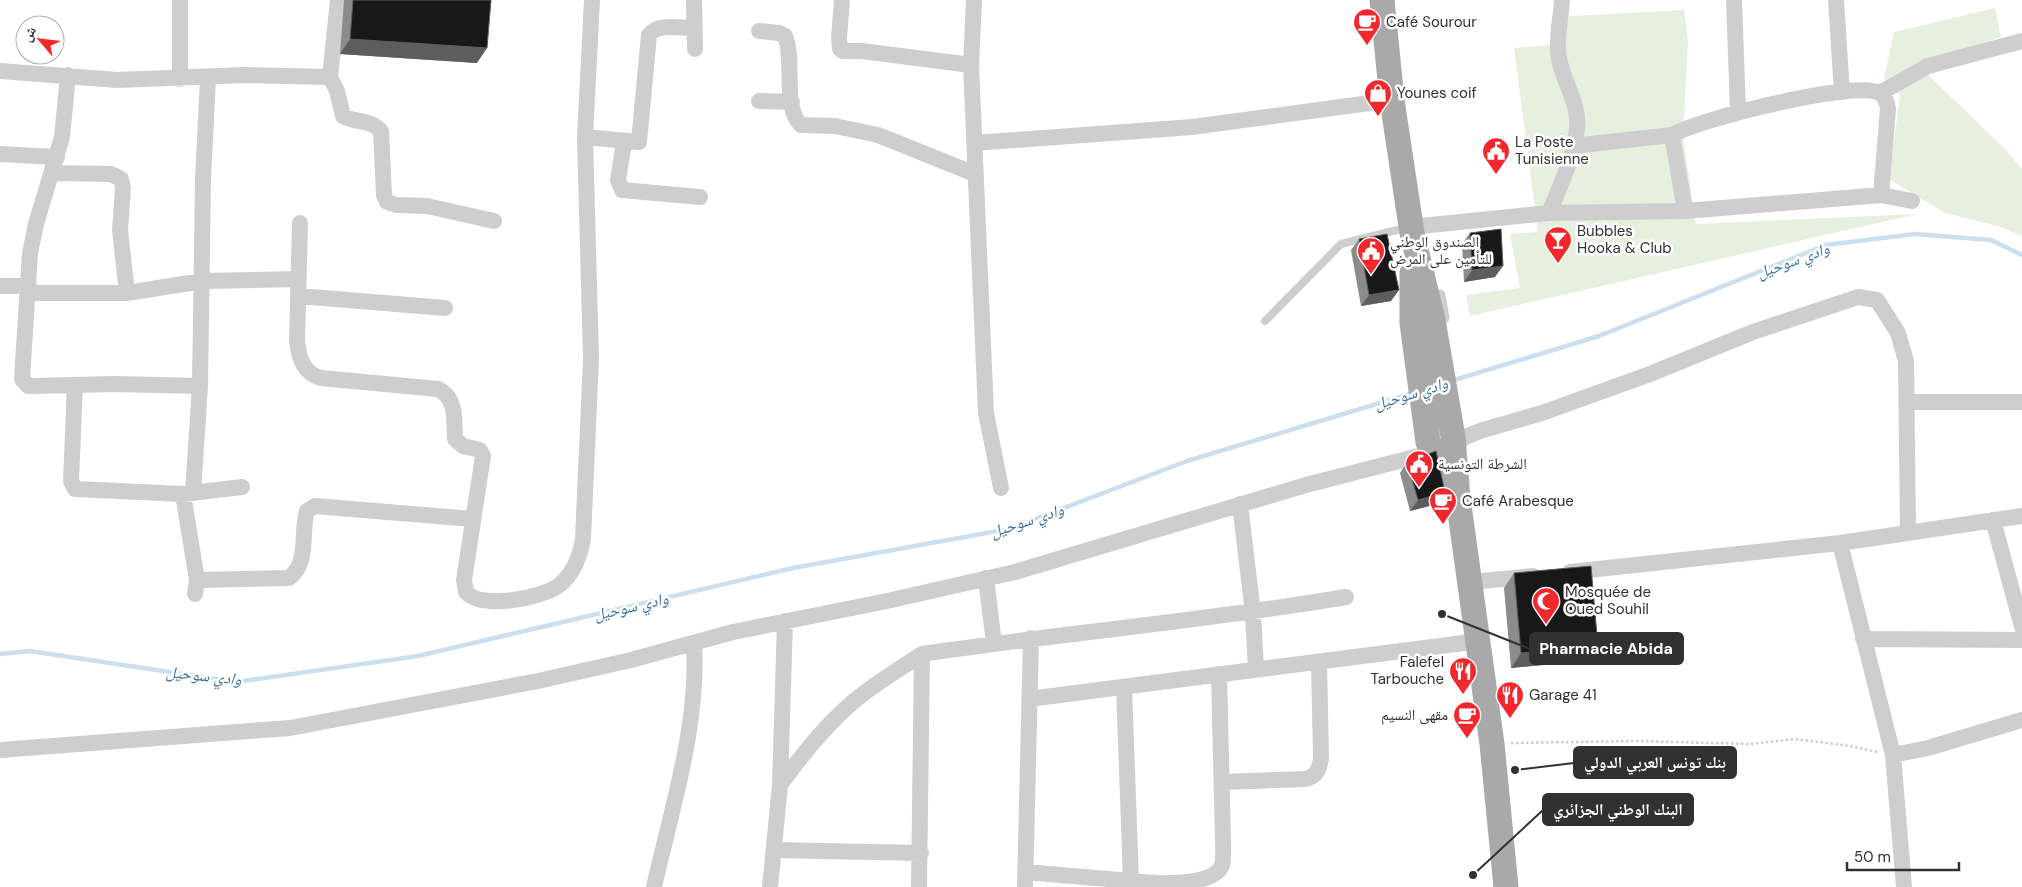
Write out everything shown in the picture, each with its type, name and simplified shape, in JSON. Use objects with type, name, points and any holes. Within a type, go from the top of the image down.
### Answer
[{"type":"main road","points":[[1382,0],[1392,100],[1422,322],[1449,440],[1471,582],[1492,744],[1506,887]]},
{"type":"street","points":[[180,0],[180,79]]},
{"type":"street","points":[[338,0],[330,77],[337,91],[343,116],[368,122],[381,130],[384,195],[387,202],[396,205],[427,206],[494,221]]},
{"type":"street","points":[[300,223],[298,352],[309,373],[321,378],[438,389],[449,396],[452,402],[455,439],[459,444],[476,448],[482,452],[464,580],[466,592],[476,600],[495,603],[544,594],[558,586],[567,577],[581,551],[591,359],[585,137],[592,0]]},
{"type":"street","points":[[694,0],[693,28],[695,49]]},
{"type":"street","points":[[842,0],[839,45],[843,52],[862,51],[971,64]]},
{"type":"street","points":[[974,0],[971,64],[974,174],[986,413],[1001,488]]},
{"type":"street","points":[[1550,213],[1565,173],[1577,128],[1576,112],[1563,77],[1558,50],[1562,0]]},
{"type":"street","points":[[1734,0],[1738,111]]},
{"type":"street","points":[[1836,0],[1842,92]]},
{"type":"street","points":[[585,137],[637,143],[642,135],[649,35],[652,31],[662,28],[693,28]]},
{"type":"street","points":[[759,32],[779,32],[785,36],[792,102],[797,122],[801,125],[835,126],[878,135],[974,174]]},
{"type":"street","points":[[1880,93],[1928,66],[2022,41]]},
{"type":"street","points":[[0,71],[117,80],[208,78],[245,75],[330,77]]},
{"type":"street","points":[[68,75],[62,137],[32,240],[22,374],[24,383],[34,386],[200,386]]},
{"type":"street","points":[[208,78],[203,179],[200,386],[188,493],[196,587],[289,578],[298,568],[301,560],[307,511],[315,506],[473,519]]},
{"type":"street","points":[[1572,146],[1672,135],[1738,111],[1842,92],[1869,90],[1880,93],[1886,99],[1888,109],[1881,195]]},
{"type":"street","points":[[974,143],[1192,127],[1392,100]]},
{"type":"street","points":[[759,101],[792,102]]},
{"type":"street","points":[[1672,135],[1685,211]]},
{"type":"street","points":[[624,142],[618,180],[622,190],[700,197]]},
{"type":"street","points":[[0,154],[111,174],[121,179],[123,188],[120,230],[127,293]]},
{"type":"street","points":[[1411,230],[1550,213],[1685,211],[1881,195],[1912,201]]},
{"type":"street","points":[[0,286],[127,293],[202,281],[299,279]]},
{"type":"street","points":[[1440,295],[1449,440]]},
{"type":"street","points":[[299,296],[445,308]]},
{"type":"street","points":[[0,750],[273,730],[336,721],[538,681],[785,622],[986,578],[1240,504],[1542,412],[1687,360],[1753,332],[1858,297],[1877,300],[1898,333],[1906,361],[1908,532]]},
{"type":"street","points":[[75,385],[72,486],[79,490],[188,493],[242,487]]},
{"type":"street","points":[[1907,402],[2022,402]]},
{"type":"street","points":[[1240,504],[1253,613],[1256,670]]},
{"type":"street","points":[[1471,582],[1840,543],[2022,516]]},
{"type":"street","points":[[1993,520],[2022,627]]},
{"type":"street","points":[[1840,543],[1893,755],[1904,887]]},
{"type":"street","points":[[986,578],[994,643]]},
{"type":"street","points":[[780,785],[810,745],[843,710],[879,682],[922,654],[1031,638],[1253,613],[1346,597]]},
{"type":"street","points":[[770,887],[780,785],[785,622]]},
{"type":"street","points":[[1031,638],[1025,880],[1130,881],[1195,887],[1206,885],[1216,878],[1222,866],[1219,674]]},
{"type":"street","points":[[1863,639],[2022,640]]},
{"type":"street","points":[[1029,699],[1479,641]]},
{"type":"street","points":[[654,887],[689,728],[696,678],[694,643]]},
{"type":"street","points":[[919,887],[921,853],[922,654]]},
{"type":"street","points":[[1222,782],[1305,779],[1312,778],[1316,773],[1321,759],[1318,662]]},
{"type":"street","points":[[1124,687],[1130,881]]},
{"type":"street","points":[[1893,755],[1928,748],[2022,720]]},
{"type":"street","points":[[774,850],[921,853]]},
{"type":"lane","points":[[1265,321],[1341,244],[1411,230]]},
{"type":"path","points":[[1492,744],[1637,741],[1750,744],[1795,739],[1850,746],[1893,755]]},
{"type":"green space","points":[[1995,8],[2001,37],[1917,64],[2005,149],[2022,169],[2022,236],[2001,227],[1945,213],[1889,179],[1900,95],[1884,78],[1894,32]]},
{"type":"green space","points":[[1684,10],[1688,41],[1683,137],[1696,224],[1917,214],[1470,316],[1466,295],[1520,288],[1510,234],[1538,232],[1514,48],[1560,44],[1557,17]]},
{"type":"building","points":[[353,0],[491,0],[487,48],[350,39]]},
{"type":"building","points":[[1501,229],[1503,266],[1472,270],[1470,233]]},
{"type":"building","points":[[1387,234],[1399,290],[1369,295],[1359,239]]},
{"type":"building","points":[[1436,451],[1445,492],[1418,500],[1407,462]]},
{"type":"building","name":"Mosquée de Oued Souhil","points":[[1591,566],[1598,647],[1521,653],[1514,573]]},
{"type":"waterway","name":"وادي سوحيل","points":[[1451,381],[1599,336],[1826,245],[1915,234],[1991,240],[2022,255]]},
{"type":"waterway","name":"وادي سوحيل","points":[[0,654],[30,651],[236,682],[418,656],[793,568],[1009,529],[1187,461],[1413,393]]},
{"type":"place","name":"Café Sourour","points":[[1367,46]]},
{"type":"place","name":"Younes coif","points":[[1378,117]]},
{"type":"place","name":"La Poste Tunisienne","points":[[1496,175]]},
{"type":"place","name":"Bubbles Hooka & Club","points":[[1558,264]]},
{"type":"place","name":"الصندوق الوطني للتأمين على المرض","points":[[1371,275]]},
{"type":"place","name":"الشرطة التونسية","points":[[1419,488]]},
{"type":"place","name":"Café Arabesque","points":[[1443,525]]},
{"type":"place","name":"Pharmacie Abida","points":[[1442,614]]},
{"type":"place","name":"Mosquée de Oued Souhil","points":[[1546,625]]},
{"type":"place","name":"Falefel Tarbouche","points":[[1463,695]]},
{"type":"place","name":"Garage 41","points":[[1510,719]]},
{"type":"place","name":"مقهى النسيم","points":[[1467,739]]},
{"type":"place","name":"بنك تونس العربي الدولي","points":[[1515,770]]},
{"type":"place","name":"البنك الوطني الجزائري","points":[[1473,875]]}]
